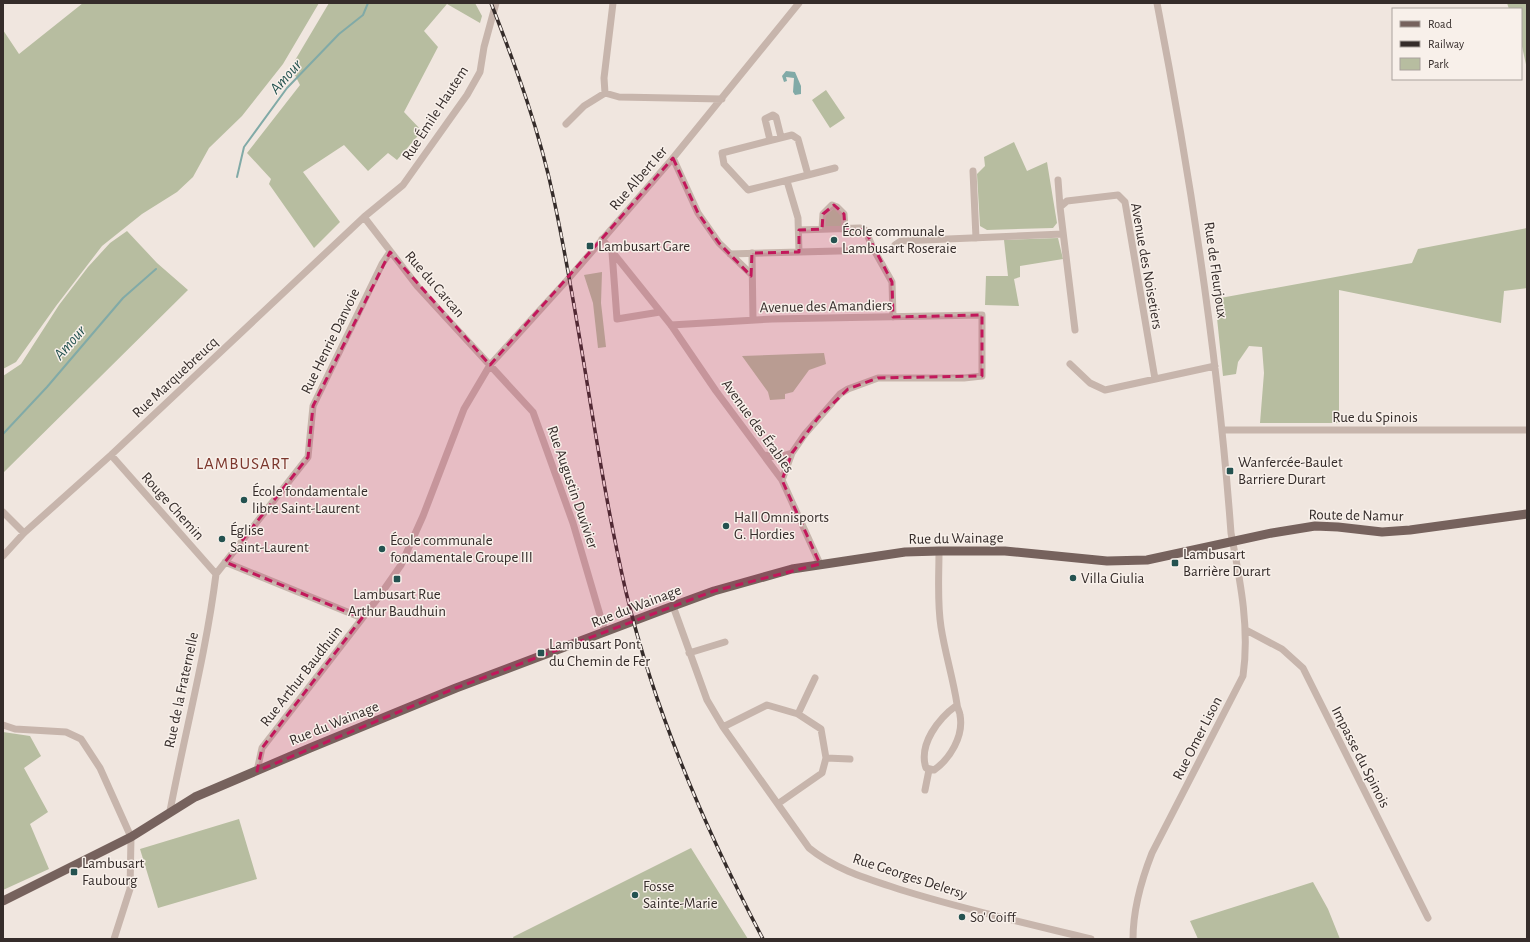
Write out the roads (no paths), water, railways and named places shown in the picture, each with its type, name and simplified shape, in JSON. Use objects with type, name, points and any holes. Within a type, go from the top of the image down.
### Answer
[{"type":"main road","name":"Route de Namur","points":[[1233,542],[1272,533],[1314,526],[1382,532],[1410,530],[1527,514]]},
{"type":"main road","name":"Rue du Wainage","points":[[3,901],[131,837],[170,811],[195,797],[456,688],[714,591],[792,569],[905,552],[1005,551],[1107,561],[1147,560],[1233,542]]},
{"type":"street","name":"Rue Émile Hautem","points":[[364,217],[403,185],[467,95],[480,72],[496,3]]},
{"type":"street","points":[[605,93],[604,78],[613,3]]},
{"type":"street","name":"Rue Albert Ier","points":[[490,365],[673,158],[799,3]]},
{"type":"street","name":"Rue de Fleurjoux","points":[[1157,3],[1201,254],[1215,366],[1233,542]]},
{"type":"street","points":[[566,124],[584,106],[605,93],[619,97],[722,99]]},
{"type":"street","points":[[770,140],[765,120],[773,115],[776,117],[781,137]]},
{"type":"street","points":[[808,175],[798,138],[792,135],[722,152],[723,162],[748,190],[787,181],[835,168]]},
{"type":"street","points":[[673,158],[698,213],[719,243],[751,274]]},
{"type":"street","points":[[973,171],[976,238]]},
{"type":"street","points":[[1058,180],[1075,330]]},
{"type":"street","points":[[787,181],[798,218],[799,252]]},
{"type":"street","name":"Avenue des Noisetiers","points":[[1060,207],[1067,202],[1118,195],[1125,202],[1155,378]]},
{"type":"street","points":[[822,229],[823,214],[832,205],[838,207],[844,214],[845,229]]},
{"type":"street","name":"Rue du Carcan","points":[[364,217],[418,287],[490,365]]},
{"type":"street","name":"Rue Marquebreucq","points":[[3,556],[24,533],[111,455],[364,217]]},
{"type":"street","points":[[799,230],[860,228],[865,230],[874,250],[892,282],[893,317]]},
{"type":"street","points":[[895,245],[901,241],[1063,234]]},
{"type":"street","name":"Avenue des Érables","points":[[602,239],[671,325],[716,391],[782,480],[820,564]]},
{"type":"street","points":[[730,254],[874,250]]},
{"type":"street","name":"Rue Henrie Danvoie","points":[[216,574],[308,457],[313,406],[382,264],[390,252]]},
{"type":"street","points":[[612,252],[617,319],[660,312]]},
{"type":"street","points":[[752,253],[751,274],[753,320]]},
{"type":"street","name":"Avenue des Amandiers","points":[[671,325],[753,320],[982,315],[982,376],[964,378],[878,378],[848,389],[840,394],[818,418],[792,453]]},
{"type":"street","points":[[1070,364],[1090,382],[1104,390],[1215,366]]},
{"type":"street","name":"Rue Arthur Baudhuin","points":[[257,771],[262,748],[362,618],[393,576],[406,555],[423,516],[464,409],[490,365]]},
{"type":"street","name":"Rue Augustin Duvivier","points":[[490,365],[533,412],[573,523],[605,632]]},
{"type":"street","name":"Rue du Spinois","points":[[1222,430],[1527,430]]},
{"type":"street","points":[[764,455],[779,457],[792,453]]},
{"type":"street","points":[[782,480],[792,453]]},
{"type":"street","name":"Rouge Chemin","points":[[111,455],[216,574]]},
{"type":"street","points":[[3,512],[24,533]]},
{"type":"street","name":"Rue Omer Lison","points":[[1133,939],[1133,919],[1145,871],[1152,853],[1243,676],[1246,657],[1246,630],[1236,553],[1233,542]]},
{"type":"street","points":[[929,770],[934,770],[941,765],[955,746],[960,723],[956,694],[947,663],[940,625],[939,551]]},
{"type":"street","points":[[225,562],[362,618]]},
{"type":"street","name":"Rue de la Fraternelle","points":[[170,811],[212,606],[216,574]]},
{"type":"street","name":"Rue Georges Delersy","points":[[673,606],[707,700],[723,726],[809,848],[823,859],[862,877],[964,908],[1091,939]]},
{"type":"street","name":"Impasse du Spinois","points":[[1246,630],[1282,649],[1303,668],[1428,918]]},
{"type":"street","points":[[689,653],[725,642]]},
{"type":"street","points":[[798,714],[815,678]]},
{"type":"street","points":[[723,726],[767,705],[798,714],[821,730],[826,758],[822,773],[778,803]]},
{"type":"street","points":[[925,790],[929,770],[926,768],[925,762],[931,735],[945,714],[957,705]]},
{"type":"street","points":[[3,724],[14,729],[66,732],[81,739],[100,768],[131,837],[130,889],[114,939]]},
{"type":"street","points":[[826,758],[850,759]]},
{"type":"water","points":[[786,71],[795,72],[801,86],[801,94],[795,95],[793,92],[794,78],[786,77],[787,81],[784,82],[782,76]]},
{"type":"waterway","name":"Amour","points":[[237,177],[244,147],[287,88],[339,34],[363,15],[368,3]]},
{"type":"waterway","name":"Amour","points":[[3,434],[47,387],[123,298],[156,269]]},
{"type":"railway","points":[[491,3],[535,125],[554,200],[573,298],[615,543],[626,592],[651,682],[702,813],[721,855],[763,939]]},
{"type":"place","name":"École communale Lambusart Roseraie","points":[[834,240]]},
{"type":"place","name":"Lambusart Gare","points":[[590,246]]},
{"type":"place","name":"Wanfercée-Baulet Barriere Durart","points":[[1230,471]]},
{"type":"place","name":"École fondamentale libre Saint-Laurent","points":[[244,500]]},
{"type":"place","name":"Hall Omnisports G. Hordies","points":[[726,526]]},
{"type":"place","name":"Église Saint-Laurent","points":[[222,539]]},
{"type":"place","name":"École communale fondamentale Groupe III","points":[[382,549]]},
{"type":"place","name":"Lambusart Barrière Durart","points":[[1175,563]]},
{"type":"place","name":"Villa Giulia","points":[[1073,578]]},
{"type":"place","name":"Lambusart Rue Arthur Baudhuin","points":[[397,579]]},
{"type":"place","name":"Lambusart Pont du Chemin de Fer","points":[[541,653]]},
{"type":"place","name":"Lambusart Faubourg","points":[[74,872]]},
{"type":"place","name":"Fosse Sainte-Marie","points":[[635,895]]},
{"type":"place","name":"So' Coiff","points":[[962,917]]},
{"type":"district","name":"LAMBUSART","points":[[243,463]]}]
